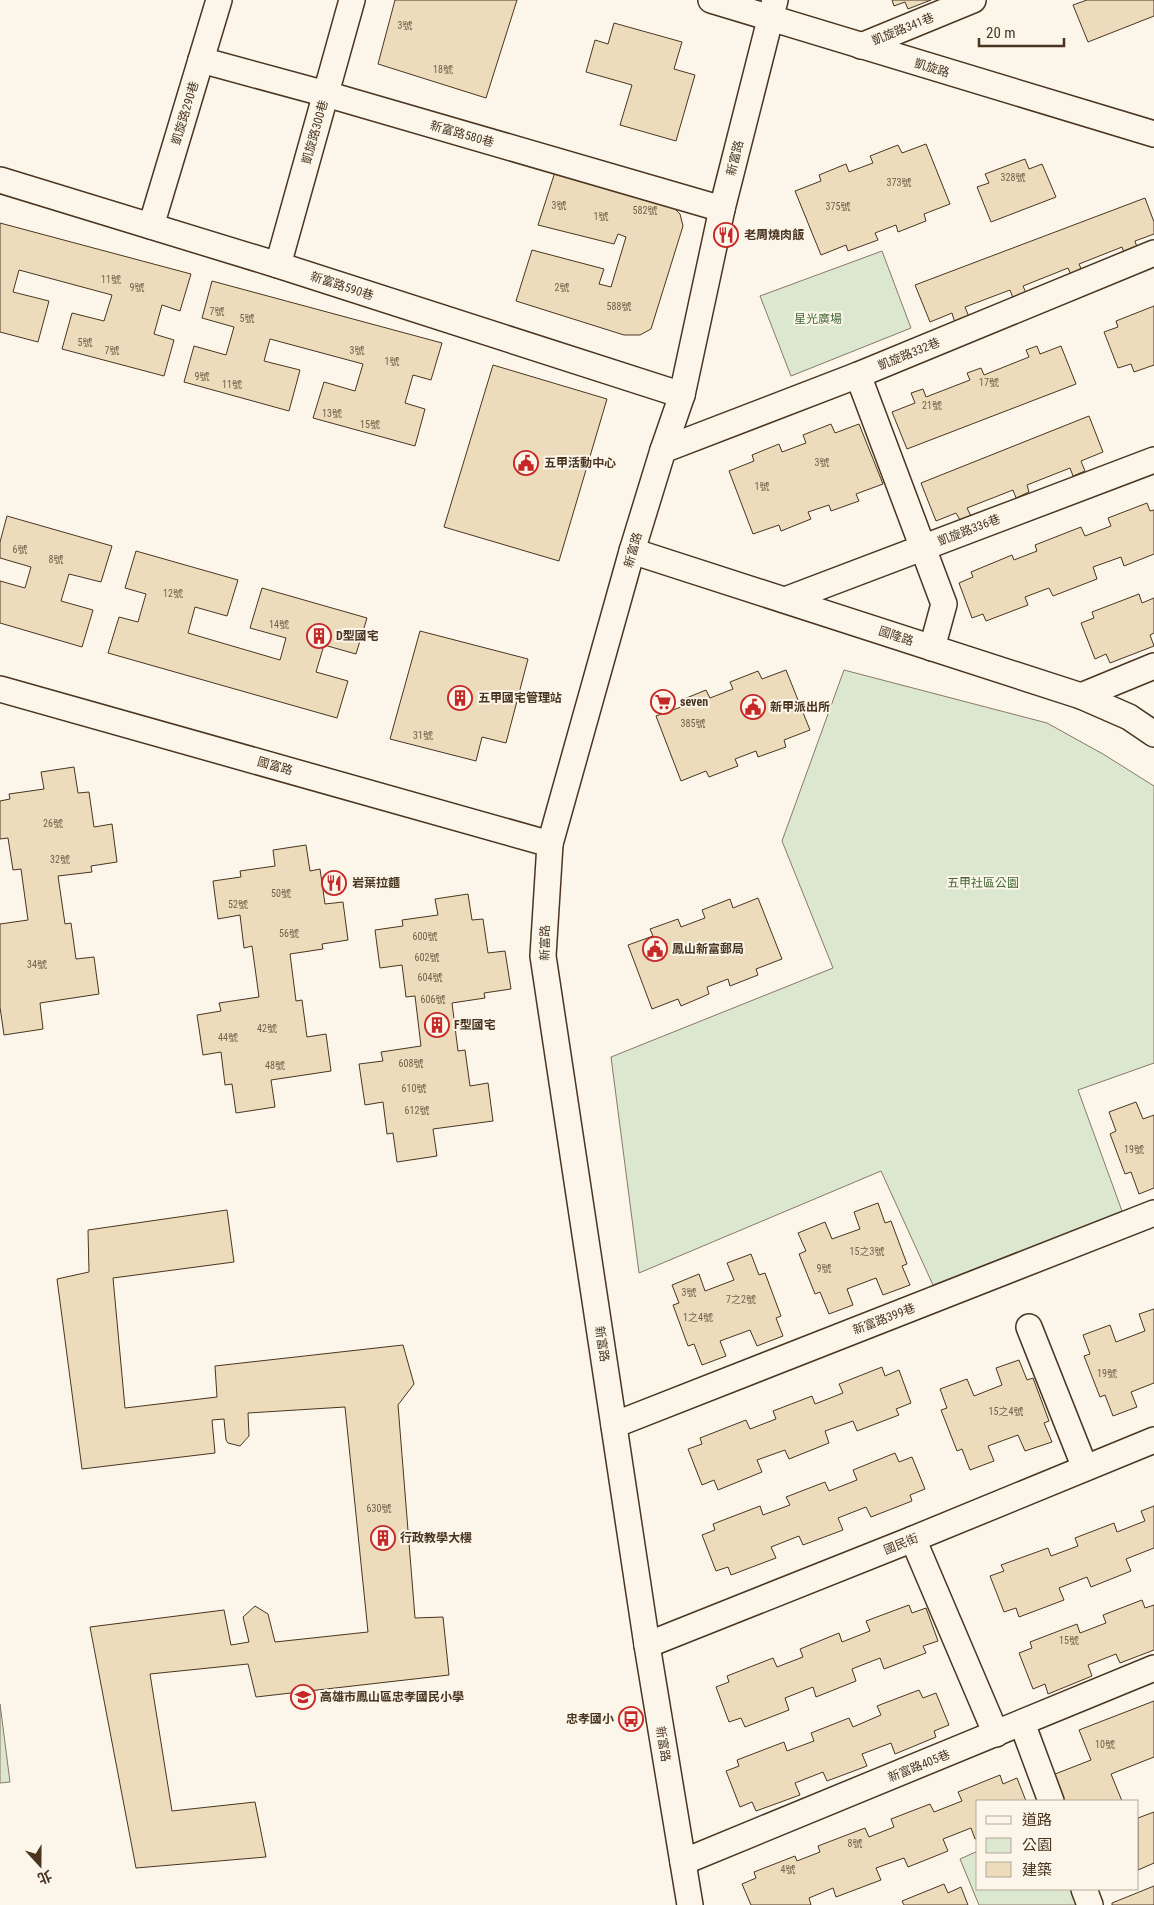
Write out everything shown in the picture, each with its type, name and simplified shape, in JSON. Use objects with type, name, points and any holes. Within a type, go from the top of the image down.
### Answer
[{"type":"street","name":"凱旋路290巷","points":[[151,226],[219,0]]},
{"type":"street","name":"凱旋路300巷","points":[[278,265],[352,0]]},
{"type":"street","name":"凱旋路","points":[[711,0],[773,9],[861,46],[1154,134]]},
{"type":"street","name":"凱旋路341巷","points":[[861,46],[973,0]]},
{"type":"street","name":"新富路","points":[[690,1905],[647,1645],[543,956],[550,844],[632,552],[682,395],[722,209],[773,9]]},
{"type":"street","name":"新富路580巷","points":[[201,60],[326,94],[722,209]]},
{"type":"street","name":"新富路590巷","points":[[0,180],[278,265],[682,395]]},
{"type":"street","name":"凱旋路332巷","points":[[663,450],[858,375],[1154,252]]},
{"type":"street","points":[[858,375],[944,604],[932,648]]},
{"type":"street","name":"凱旋路336巷","points":[[785,600],[1154,460]]},
{"type":"street","name":"國隆路","points":[[632,552],[1081,696],[1128,717],[1154,734]]},
{"type":"street","points":[[1081,696],[1154,666]]},
{"type":"street","name":"國富路","points":[[0,688],[550,844]]},
{"type":"street","name":"新富路399巷","points":[[614,1425],[1154,1212]]},
{"type":"street","points":[[1029,1327],[1085,1468]]},
{"type":"street","name":"國民街","points":[[647,1645],[1154,1440]]},
{"type":"street","points":[[913,1539],[996,1734]]},
{"type":"street","name":"新富路405巷","points":[[683,1862],[1154,1668]]},
{"type":"street","points":[[1022,1723],[1051,1800]]},
{"type":"street","points":[[1084,1890],[1090,1905]]},
{"type":"green space","name":"星光廣場","points":[[882,251],[911,328],[791,376],[760,296]]},
{"type":"green space","name":"五甲社區公園","points":[[844,670],[1047,723],[1103,754],[1154,786],[1154,1063],[1078,1090],[1122,1211],[933,1285],[881,1171],[639,1273],[611,1057],[833,968],[782,841]]},
{"type":"green space","points":[[0,1704],[10,1782],[0,1783]]},
{"type":"green space","points":[[976,1852],[976,1890],[1084,1890],[1090,1905],[979,1905],[960,1859]]},
{"type":"building","points":[[395,0],[517,0],[486,98],[378,64]]},
{"type":"building","points":[[892,0],[931,0],[908,9],[905,2],[894,6]]},
{"type":"building","points":[[1087,0],[1154,0],[1154,16],[1088,42],[1073,5]]},
{"type":"building","points":[[614,23],[682,42],[674,69],[695,75],[676,141],[620,125],[632,85],[586,72],[595,40],[608,44]]},
{"type":"building","points":[[926,144],[950,204],[924,214],[926,221],[898,232],[896,225],[875,233],[878,240],[848,251],[846,245],[821,255],[795,191],[821,181],[819,175],[846,164],[849,172],[873,163],[870,156],[898,145],[902,153]]},
{"type":"building","points":[[1025,159],[1029,169],[1042,164],[1056,197],[991,222],[977,187],[989,183],[985,174]]},
{"type":"building","points":[[555,172],[671,205],[680,214],[683,226],[651,329],[640,335],[624,335],[516,301],[532,250],[604,269],[599,284],[611,287],[626,237],[618,234],[614,244],[538,225]]},
{"type":"building","points":[[1145,198],[1154,222],[1154,234],[1135,241],[1138,250],[1125,255],[1122,247],[1079,264],[1082,271],[1071,275],[1068,268],[1023,286],[1026,293],[1013,298],[1010,290],[965,307],[969,317],[955,323],[952,313],[930,322],[915,285]]},
{"type":"building","points":[[0,223],[191,274],[180,311],[162,305],[154,334],[174,340],[164,376],[62,349],[72,313],[104,321],[112,295],[19,270],[13,292],[49,301],[38,342],[0,332]]},
{"type":"building","points":[[212,281],[442,343],[431,380],[413,375],[405,403],[425,409],[415,446],[313,418],[324,382],[355,391],[363,364],[270,339],[264,361],[300,370],[289,411],[184,382],[194,346],[226,355],[234,327],[202,318]]},
{"type":"building","points":[[1154,306],[1154,365],[1134,372],[1131,364],[1118,368],[1104,332],[1118,327],[1116,321]]},
{"type":"building","points":[[1037,346],[1040,354],[1061,346],[1076,384],[907,449],[892,412],[915,403],[911,393],[923,389],[926,397],[970,380],[967,373],[981,368],[984,375],[1029,357],[1026,350]]},
{"type":"building","name":"五甲活動中心","points":[[493,365],[607,399],[559,561],[444,527]]},
{"type":"building","points":[[1089,416],[1103,452],[1081,461],[1085,471],[1073,476],[1070,468],[1027,485],[1029,492],[1016,498],[1013,490],[967,508],[971,516],[960,520],[956,513],[936,521],[921,483]]},
{"type":"building","points":[[831,424],[835,433],[859,424],[883,484],[856,494],[859,501],[831,511],[829,505],[808,512],[811,519],[781,531],[779,525],[753,534],[729,471],[754,461],[752,455],[779,444],[782,452],[806,443],[803,435]]},
{"type":"building","points":[[1147,503],[1150,511],[1154,510],[1154,554],[1124,566],[1121,557],[1093,567],[1097,579],[1053,596],[1049,588],[1025,597],[1028,605],[986,621],[983,614],[972,618],[959,583],[973,577],[971,572],[1012,555],[1014,560],[1037,551],[1035,545],[1081,527],[1085,536],[1111,526],[1108,518]]},
{"type":"building","points":[[7,516],[112,546],[101,582],[69,574],[61,601],[93,610],[82,647],[0,623],[0,581],[25,588],[31,567],[0,558],[0,542]]},
{"type":"building","name":"D型國宅","points":[[136,551],[238,580],[227,616],[195,607],[188,633],[280,660],[286,638],[250,628],[262,588],[367,618],[356,654],[324,645],[316,672],[348,681],[337,718],[108,653],[119,617],[138,622],[146,594],[125,588]]},
{"type":"building","points":[[1139,594],[1142,603],[1154,598],[1154,633],[1150,635],[1154,646],[1110,663],[1106,654],[1095,659],[1081,623],[1094,618],[1092,612]]},
{"type":"building","name":"五甲國宅管理站","points":[[420,631],[528,659],[506,743],[482,737],[476,761],[390,739]]},
{"type":"building","points":[[786,670],[810,730],[784,740],[786,747],[758,757],[756,751],[735,759],[738,766],[709,777],[706,771],[681,781],[656,716],[681,707],[679,701],[706,690],[710,698],[733,689],[730,682],[758,671],[762,679]]},
{"type":"building","points":[[74,767],[78,793],[89,792],[94,827],[112,824],[117,862],[91,866],[92,872],[58,876],[65,924],[71,923],[76,959],[94,957],[99,994],[40,1003],[43,1029],[4,1035],[0,1007],[0,924],[28,920],[21,869],[13,870],[8,838],[0,839],[0,801],[10,799],[9,794],[44,789],[41,772]]},
{"type":"building","points":[[306,845],[310,871],[320,869],[325,904],[343,902],[348,940],[322,944],[323,949],[290,954],[296,1001],[302,1000],[307,1037],[326,1034],[331,1071],[271,1080],[275,1107],[236,1113],[232,1084],[225,1085],[221,1052],[203,1055],[197,1015],[221,1011],[219,1003],[259,997],[252,946],[244,948],[240,915],[218,919],[213,881],[241,877],[240,871],[275,866],[273,850]]},
{"type":"building","name":"F型國宅","points":[[468,894],[472,920],[483,919],[488,953],[505,951],[511,989],[484,993],[485,998],[452,1003],[458,1051],[465,1050],[470,1086],[488,1083],[493,1121],[433,1129],[437,1156],[397,1162],[393,1133],[387,1134],[383,1102],[365,1105],[359,1064],[383,1061],[381,1052],[421,1046],[415,996],[406,997],[402,965],[380,968],[375,930],[403,926],[402,920],[438,915],[435,899]]},
{"type":"building","points":[[758,898],[782,959],[756,969],[758,975],[730,986],[728,979],[707,987],[709,994],[681,1006],[678,999],[652,1009],[628,945],[653,936],[650,929],[678,919],[681,927],[705,918],[702,910],[730,899],[733,908]]},
{"type":"building","points":[[1136,1102],[1143,1119],[1154,1115],[1154,1188],[1139,1194],[1131,1172],[1125,1174],[1110,1134],[1116,1131],[1109,1112]]},
{"type":"building","points":[[878,1203],[885,1223],[891,1221],[907,1264],[902,1266],[910,1285],[883,1295],[876,1278],[847,1289],[853,1305],[829,1314],[820,1292],[815,1294],[799,1254],[806,1251],[798,1233],[825,1222],[832,1239],[860,1229],[854,1212]]},
{"type":"building","name":"行政教學大樓","points":[[227,1210],[234,1262],[113,1278],[125,1408],[217,1397],[215,1366],[403,1345],[414,1384],[398,1405],[415,1618],[443,1617],[449,1675],[256,1697],[248,1664],[150,1674],[172,1811],[255,1802],[266,1857],[136,1868],[90,1627],[224,1610],[231,1645],[249,1642],[243,1617],[255,1606],[268,1614],[275,1642],[368,1632],[345,1407],[248,1413],[249,1436],[240,1446],[228,1443],[226,1440],[224,1419],[212,1420],[215,1453],[82,1469],[57,1279],[89,1272],[88,1230]]},
{"type":"building","points":[[751,1254],[759,1275],[765,1273],[781,1316],[776,1318],[783,1336],[757,1346],[750,1330],[720,1341],[726,1356],[702,1365],[694,1344],[688,1346],[673,1305],[679,1303],[672,1285],[699,1274],[705,1291],[734,1280],[727,1263]]},
{"type":"building","points":[[1154,1309],[1154,1383],[1131,1392],[1137,1407],[1113,1416],[1105,1395],[1100,1397],[1084,1356],[1090,1354],[1083,1335],[1110,1325],[1116,1342],[1145,1331],[1139,1314]]},
{"type":"building","points":[[1019,1360],[1027,1380],[1033,1378],[1049,1421],[1044,1423],[1052,1442],[1025,1451],[1018,1435],[988,1446],[994,1461],[970,1470],[962,1449],[957,1451],[941,1410],[947,1408],[940,1389],[967,1379],[974,1396],[1002,1385],[996,1368]]},
{"type":"building","points":[[882,1367],[885,1376],[899,1370],[911,1403],[896,1409],[899,1415],[857,1431],[853,1421],[825,1431],[829,1443],[789,1459],[785,1450],[757,1460],[762,1472],[718,1490],[714,1480],[702,1485],[688,1449],[702,1444],[700,1438],[746,1420],[750,1429],[776,1419],[773,1411],[812,1396],[815,1404],[843,1393],[839,1384]]},
{"type":"building","points":[[895,1453],[899,1462],[912,1457],[925,1489],[910,1495],[912,1501],[871,1517],[866,1507],[838,1518],[843,1530],[803,1545],[799,1536],[771,1547],[776,1558],[731,1575],[728,1567],[716,1571],[702,1535],[715,1530],[713,1524],[760,1506],[763,1515],[790,1505],[786,1497],[825,1482],[829,1491],[857,1480],[853,1470]]},
{"type":"building","points":[[1154,1506],[1154,1548],[1126,1559],[1131,1571],[1091,1587],[1087,1577],[1059,1588],[1064,1600],[1019,1617],[1016,1608],[1004,1612],[990,1576],[1004,1571],[1001,1565],[1048,1548],[1051,1556],[1078,1546],[1075,1538],[1114,1523],[1117,1532],[1145,1521],[1141,1511]]},
{"type":"building","points":[[1142,1600],[1145,1608],[1154,1605],[1154,1650],[1120,1663],[1116,1654],[1088,1665],[1092,1676],[1048,1694],[1045,1684],[1033,1689],[1019,1653],[1032,1648],[1030,1642],[1077,1624],[1080,1633],[1106,1623],[1103,1615]]},
{"type":"building","points":[[909,1605],[912,1613],[926,1608],[938,1641],[923,1646],[926,1653],[884,1669],[880,1658],[852,1669],[856,1681],[816,1697],[813,1687],[785,1698],[789,1710],[745,1727],[741,1718],[729,1722],[716,1687],[729,1682],[727,1676],[773,1658],[777,1667],[803,1657],[800,1649],[839,1633],[842,1642],[870,1631],[866,1621]]},
{"type":"building","points":[[919,1690],[923,1698],[936,1693],[949,1725],[934,1731],[936,1737],[895,1754],[891,1743],[862,1754],[867,1766],[827,1781],[823,1772],[795,1783],[800,1795],[756,1811],[752,1802],[740,1807],[726,1771],[739,1766],[737,1760],[784,1742],[787,1751],[814,1741],[811,1733],[849,1718],[853,1727],[881,1715],[877,1706]]},
{"type":"building","points":[[1154,1701],[1154,1757],[1111,1774],[1122,1800],[1060,1800],[1050,1776],[1091,1760],[1079,1730]]},
{"type":"building","points":[[1000,1775],[1003,1784],[1017,1778],[1026,1800],[976,1800],[976,1839],[971,1828],[943,1839],[948,1851],[908,1867],[904,1858],[876,1868],[881,1880],[836,1897],[833,1888],[809,1898],[811,1905],[751,1905],[742,1884],[756,1878],[754,1872],[795,1856],[797,1861],[820,1852],[818,1846],[865,1828],[869,1837],[894,1827],[891,1819],[930,1804],[934,1812],[962,1801],[958,1792]]},
{"type":"building","points":[[1154,1812],[1154,1863],[1139,1870],[1139,1818]]},
{"type":"building","points":[[944,1884],[948,1893],[961,1887],[968,1905],[904,1905],[902,1901]]},
{"type":"building","points":[[1154,1886],[1154,1905],[1112,1905],[1112,1903]]},
{"type":"place","name":"老周燒肉飯","points":[[726,235]]},
{"type":"place","name":"五甲活動中心","points":[[526,463]]},
{"type":"place","name":"D型國宅","points":[[319,636]]},
{"type":"place","name":"五甲國宅管理站","points":[[460,698]]},
{"type":"place","name":"seven","points":[[663,702]]},
{"type":"place","name":"新甲派出所","points":[[753,707]]},
{"type":"place","name":"岩葉拉麵","points":[[334,883]]},
{"type":"place","name":"鳳山新富郵局","points":[[655,949]]},
{"type":"place","name":"F型國宅","points":[[437,1025]]},
{"type":"place","name":"行政教學大樓","points":[[383,1538]]},
{"type":"place","name":"高雄市鳳山區忠孝國民小學","points":[[303,1697]]},
{"type":"place","name":"忠孝國小","points":[[631,1719]]}]
